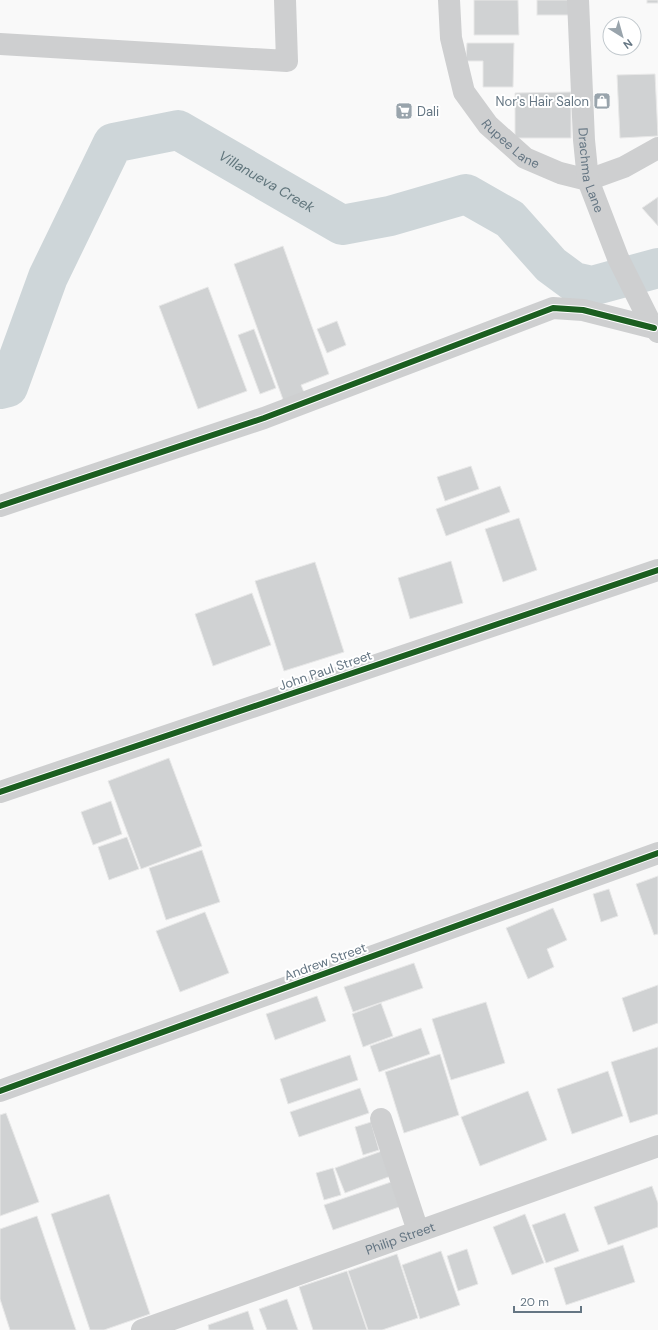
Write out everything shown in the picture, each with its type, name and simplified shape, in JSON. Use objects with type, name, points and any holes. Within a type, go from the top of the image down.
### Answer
[{"type":"street","points":[[0,44],[287,61],[285,0]]},
{"type":"street","name":"Rupee Lane","points":[[450,0],[451,38],[464,92],[488,125],[525,158],[560,173],[588,180]]},
{"type":"street","name":"Drachma Lane","points":[[578,0],[584,140],[588,180],[618,258],[656,330]]},
{"type":"street","points":[[588,180],[624,167],[658,148]]},
{"type":"street","points":[[0,506],[264,418],[553,308],[582,310],[656,330]]},
{"type":"street","name":"John Paul Street","points":[[0,792],[658,570]]},
{"type":"street","name":"Andrew Street","points":[[0,1091],[658,853]]},
{"type":"street","points":[[380,1119],[418,1232]]},
{"type":"street","name":"Philip Street","points":[[142,1330],[658,1146]]},
{"type":"building","points":[[474,0],[518,0],[519,35],[474,35]]},
{"type":"building","points":[[537,0],[575,0],[575,15],[537,15]]},
{"type":"building","points":[[647,0],[658,0],[658,3],[647,3]]},
{"type":"building","points":[[467,43],[514,43],[513,87],[483,87],[483,61],[466,61]]},
{"type":"building","points":[[655,74],[658,136],[620,138],[617,75]]},
{"type":"building","points":[[571,92],[571,138],[515,138],[515,93]]},
{"type":"building","points":[[658,197],[658,226],[642,208]]},
{"type":"building","points":[[283,246],[329,374],[301,385],[306,397],[285,405],[234,264]]},
{"type":"building","points":[[208,287],[247,391],[198,409],[159,306]]},
{"type":"building","points":[[337,321],[346,345],[327,353],[317,329]]},
{"type":"building","points":[[254,329],[276,388],[260,394],[238,335]]},
{"type":"building","points":[[471,466],[479,489],[445,501],[437,477]]},
{"type":"building","points":[[500,486],[510,512],[446,536],[436,509]]},
{"type":"building","points":[[519,518],[537,570],[503,582],[485,529]]},
{"type":"building","points":[[451,561],[463,603],[410,619],[398,578]]},
{"type":"building","points":[[315,562],[344,652],[284,671],[255,581]]},
{"type":"building","points":[[252,593],[271,645],[213,666],[195,614]]},
{"type":"building","points":[[169,758],[202,846],[141,869],[108,781]]},
{"type":"building","points":[[111,801],[122,834],[93,845],[81,812]]},
{"type":"building","points":[[127,837],[139,869],[109,880],[98,847]]},
{"type":"building","points":[[202,850],[220,902],[166,920],[149,868]]},
{"type":"building","points":[[658,876],[658,934],[654,935],[636,884]]},
{"type":"building","points":[[609,889],[618,916],[601,922],[593,894]]},
{"type":"building","points":[[553,908],[567,940],[547,949],[554,967],[528,979],[506,928]]},
{"type":"building","points":[[205,912],[229,973],[180,992],[156,931]]},
{"type":"building","points":[[414,963],[423,988],[353,1012],[344,987]]},
{"type":"building","points":[[658,985],[658,1023],[633,1032],[622,998]]},
{"type":"building","points":[[317,996],[326,1021],[275,1040],[266,1014]]},
{"type":"building","points":[[486,1002],[505,1063],[451,1080],[432,1019]]},
{"type":"building","points":[[381,1003],[393,1036],[363,1047],[352,1014]]},
{"type":"building","points":[[421,1028],[430,1054],[379,1072],[370,1046]]},
{"type":"building","points":[[658,1047],[658,1114],[630,1123],[611,1062]]},
{"type":"building","points":[[440,1054],[459,1115],[404,1133],[385,1072]]},
{"type":"building","points":[[350,1055],[358,1080],[288,1104],[280,1079]]},
{"type":"building","points":[[608,1071],[623,1116],[572,1134],[557,1089]]},
{"type":"building","points":[[360,1088],[369,1113],[299,1137],[290,1112]]},
{"type":"building","points":[[528,1091],[547,1140],[480,1166],[461,1117]]},
{"type":"building","points":[[6,1113],[39,1202],[0,1216],[0,1115]]},
{"type":"building","points":[[371,1122],[379,1150],[363,1155],[355,1127]]},
{"type":"building","points":[[382,1151],[391,1176],[345,1193],[335,1168]]},
{"type":"building","points":[[333,1168],[341,1195],[324,1200],[316,1173]]},
{"type":"building","points":[[394,1181],[402,1206],[333,1230],[324,1205]]},
{"type":"building","points":[[652,1186],[658,1203],[658,1227],[608,1245],[594,1207]]},
{"type":"building","points":[[109,1194],[150,1314],[104,1330],[90,1330],[51,1214]]},
{"type":"building","points":[[565,1213],[579,1251],[546,1263],[532,1225]]},
{"type":"building","points":[[525,1214],[544,1263],[512,1275],[493,1227]]},
{"type":"building","points":[[37,1216],[76,1330],[10,1330],[0,1299],[0,1229]]},
{"type":"building","points":[[623,1245],[635,1282],[566,1305],[554,1268]]},
{"type":"building","points":[[467,1249],[478,1284],[458,1291],[447,1256]]},
{"type":"building","points":[[441,1251],[460,1305],[420,1319],[402,1265]]},
{"type":"building","points":[[397,1254],[418,1318],[382,1330],[368,1330],[348,1271]]},
{"type":"building","points":[[347,1271],[367,1330],[313,1330],[299,1287]]},
{"type":"building","points":[[287,1299],[298,1330],[267,1330],[259,1309]]},
{"type":"building","points":[[248,1311],[254,1330],[209,1330],[208,1325]]},
{"type":"waterway","name":"Villanueva Creek","points":[[0,389],[8,387],[48,277],[113,143],[178,130],[342,225],[390,216],[466,194],[510,219],[551,265],[574,282],[592,286],[658,268]]},
{"type":"cycle path","points":[[0,506],[264,418],[553,308],[583,310],[654,328]]},
{"type":"cycle path","points":[[0,792],[658,570]]},
{"type":"cycle path","points":[[0,1091],[658,853]]},
{"type":"place","name":"Nor's Hair Salon","points":[[602,101]]},
{"type":"place","name":"Dali","points":[[404,111]]}]
